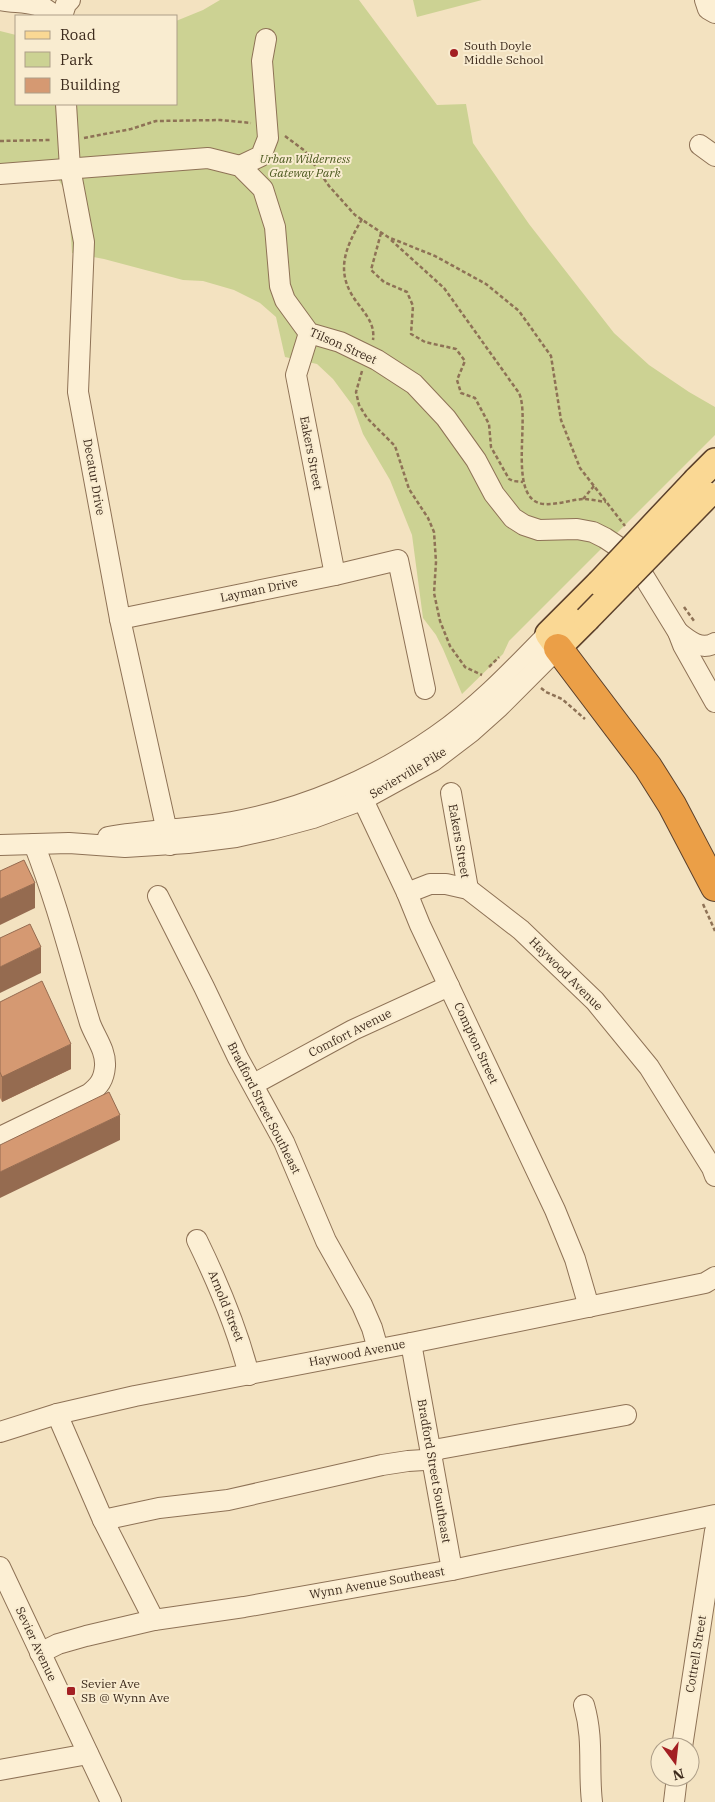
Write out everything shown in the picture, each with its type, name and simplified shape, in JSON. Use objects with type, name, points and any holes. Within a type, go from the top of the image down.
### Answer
[{"type":"highway","points":[[553,641],[648,767],[677,814],[708,894]]},
{"type":"main road","name":"Sevierville Pike","points":[[553,641],[588,619],[707,488],[715,461]]},
{"type":"main road","name":"Sevierville Pike","points":[[553,641],[599,583],[707,488]]},
{"type":"street","points":[[0,0],[13,3],[38,4],[49,10],[53,15]]},
{"type":"street","points":[[62,15],[66,4],[70,0]]},
{"type":"street","points":[[705,0],[708,9],[715,14]]},
{"type":"street","points":[[0,174],[208,158],[240,166],[261,156],[268,138],[262,61],[266,38]]},
{"type":"street","name":"Decatur Drive","points":[[66,105],[70,168],[84,242],[78,392],[120,619],[168,837]]},
{"type":"street","name":"Tilson Street","points":[[240,166],[262,189],[275,227],[280,286],[285,300],[309,333],[340,342],[367,355],[414,384],[446,418],[476,460],[494,494],[513,518],[524,525],[539,530],[577,529],[593,532],[605,538],[630,559],[643,575],[678,632],[683,645],[715,702]]},
{"type":"street","name":"Eakers Street","points":[[309,333],[296,375],[335,575]]},
{"type":"street","name":"Layman Drive","points":[[120,619],[335,575],[398,560],[425,689]]},
{"type":"street","name":"Tilson Street","points":[[678,632],[693,644],[712,645]]},
{"type":"street","name":"Sevierville Pike","points":[[0,846],[69,843],[125,846],[358,791],[389,765],[436,736],[523,672],[553,641]]},
{"type":"street","points":[[702,677],[704,656],[712,645]]},
{"type":"street","name":"Compton Street","points":[[358,791],[555,1210],[575,1259],[589,1306]]},
{"type":"street","name":"Eakers Street","points":[[451,793],[468,889]]},
{"type":"street","points":[[0,1137],[89,1094],[100,1086],[105,1064],[102,1050],[91,1025],[56,904],[34,844]]},
{"type":"street","name":"Haywood Avenue","points":[[407,893],[430,884],[446,884],[468,889],[520,930],[595,1002],[648,1067],[714,1171]]},
{"type":"street","name":"Bradford Street Southeast","points":[[158,896],[238,1058],[254,1084],[284,1142],[326,1241],[372,1328],[378,1349]]},
{"type":"street","name":"Comfort Avenue","points":[[254,1084],[353,1030],[449,986]]},
{"type":"street","name":"Arnold Street","points":[[197,1240],[212,1270],[241,1344],[249,1375]]},
{"type":"street","name":"Haywood Avenue","points":[[0,1432],[57,1414],[136,1396],[411,1343],[705,1283],[715,1277]]},
{"type":"street","name":"Bradford Street Southeast","points":[[411,1343],[452,1570]]},
{"type":"street","points":[[57,1414],[103,1520],[154,1620]]},
{"type":"street","points":[[103,1520],[159,1508],[228,1500],[382,1465],[424,1460],[432,1456],[439,1449],[626,1415]]},
{"type":"street","name":"Wynn Avenue Southeast","points":[[40,1653],[58,1644],[154,1620],[244,1607],[452,1570],[715,1515]]},
{"type":"street","name":"Cottrell Street","points":[[684,1737],[715,1531]]},
{"type":"street","name":"Sevier Avenue","points":[[0,1567],[111,1802]]},
{"type":"street","points":[[584,1705],[591,1738],[590,1783],[592,1802]]},
{"type":"street","points":[[0,1770],[88,1754]]},
{"type":"street","points":[[674,1802],[676,1787]]},
{"type":"path","points":[[590,723],[562,699],[546,692],[502,654],[481,676],[465,667],[450,646],[440,621],[434,593],[436,562],[434,532],[428,518],[409,490],[395,446],[367,418],[359,405],[356,392],[367,355],[372,346],[374,332],[369,318],[346,284],[343,267],[346,250],[362,219],[388,238],[444,288],[519,392],[523,405],[523,482],[527,494],[539,503],[553,504],[583,499],[606,502]]},
{"type":"path","points":[[381,233],[371,270],[384,282],[407,292],[413,306],[411,334],[425,342],[456,349],[465,361],[457,380],[461,392],[475,398],[489,424],[491,447],[509,479],[523,482]]},
{"type":"path","points":[[388,238],[435,256],[486,284],[519,311],[550,356],[561,420],[580,468],[629,531]]},
{"type":"path","points":[[583,499],[594,486]]},
{"type":"path","points":[[679,600],[712,645]]},
{"type":"path","points":[[708,894],[715,931]]},
{"type":"green space","name":"Urban Wilderness Gateway Park","points":[[220,0],[359,0],[437,105],[466,104],[473,143],[529,224],[614,333],[649,365],[715,407],[715,435],[509,641],[503,654],[462,694],[436,635],[423,618],[412,535],[390,480],[363,434],[353,406],[333,379],[317,364],[285,357],[276,317],[260,303],[234,290],[203,281],[183,280],[104,259],[72,253],[68,195],[58,179],[0,180],[0,31],[15,35],[15,105],[178,105],[178,20],[203,10]]},
{"type":"green space","points":[[413,0],[482,0],[417,17]]},
{"type":"building","points":[[24,860],[35,883],[0,899],[0,871]]},
{"type":"building","points":[[30,924],[41,947],[0,967],[0,938]]},
{"type":"building","points":[[42,981],[71,1044],[2,1077],[0,1072],[0,1002]]},
{"type":"building","points":[[109,1092],[120,1115],[0,1172],[0,1145]]},
{"type":"place","name":"South Doyle Middle School","points":[[454,53]]},
{"type":"place","name":"Sevier Ave SB @ Wynn Ave","points":[[71,1691]]}]
